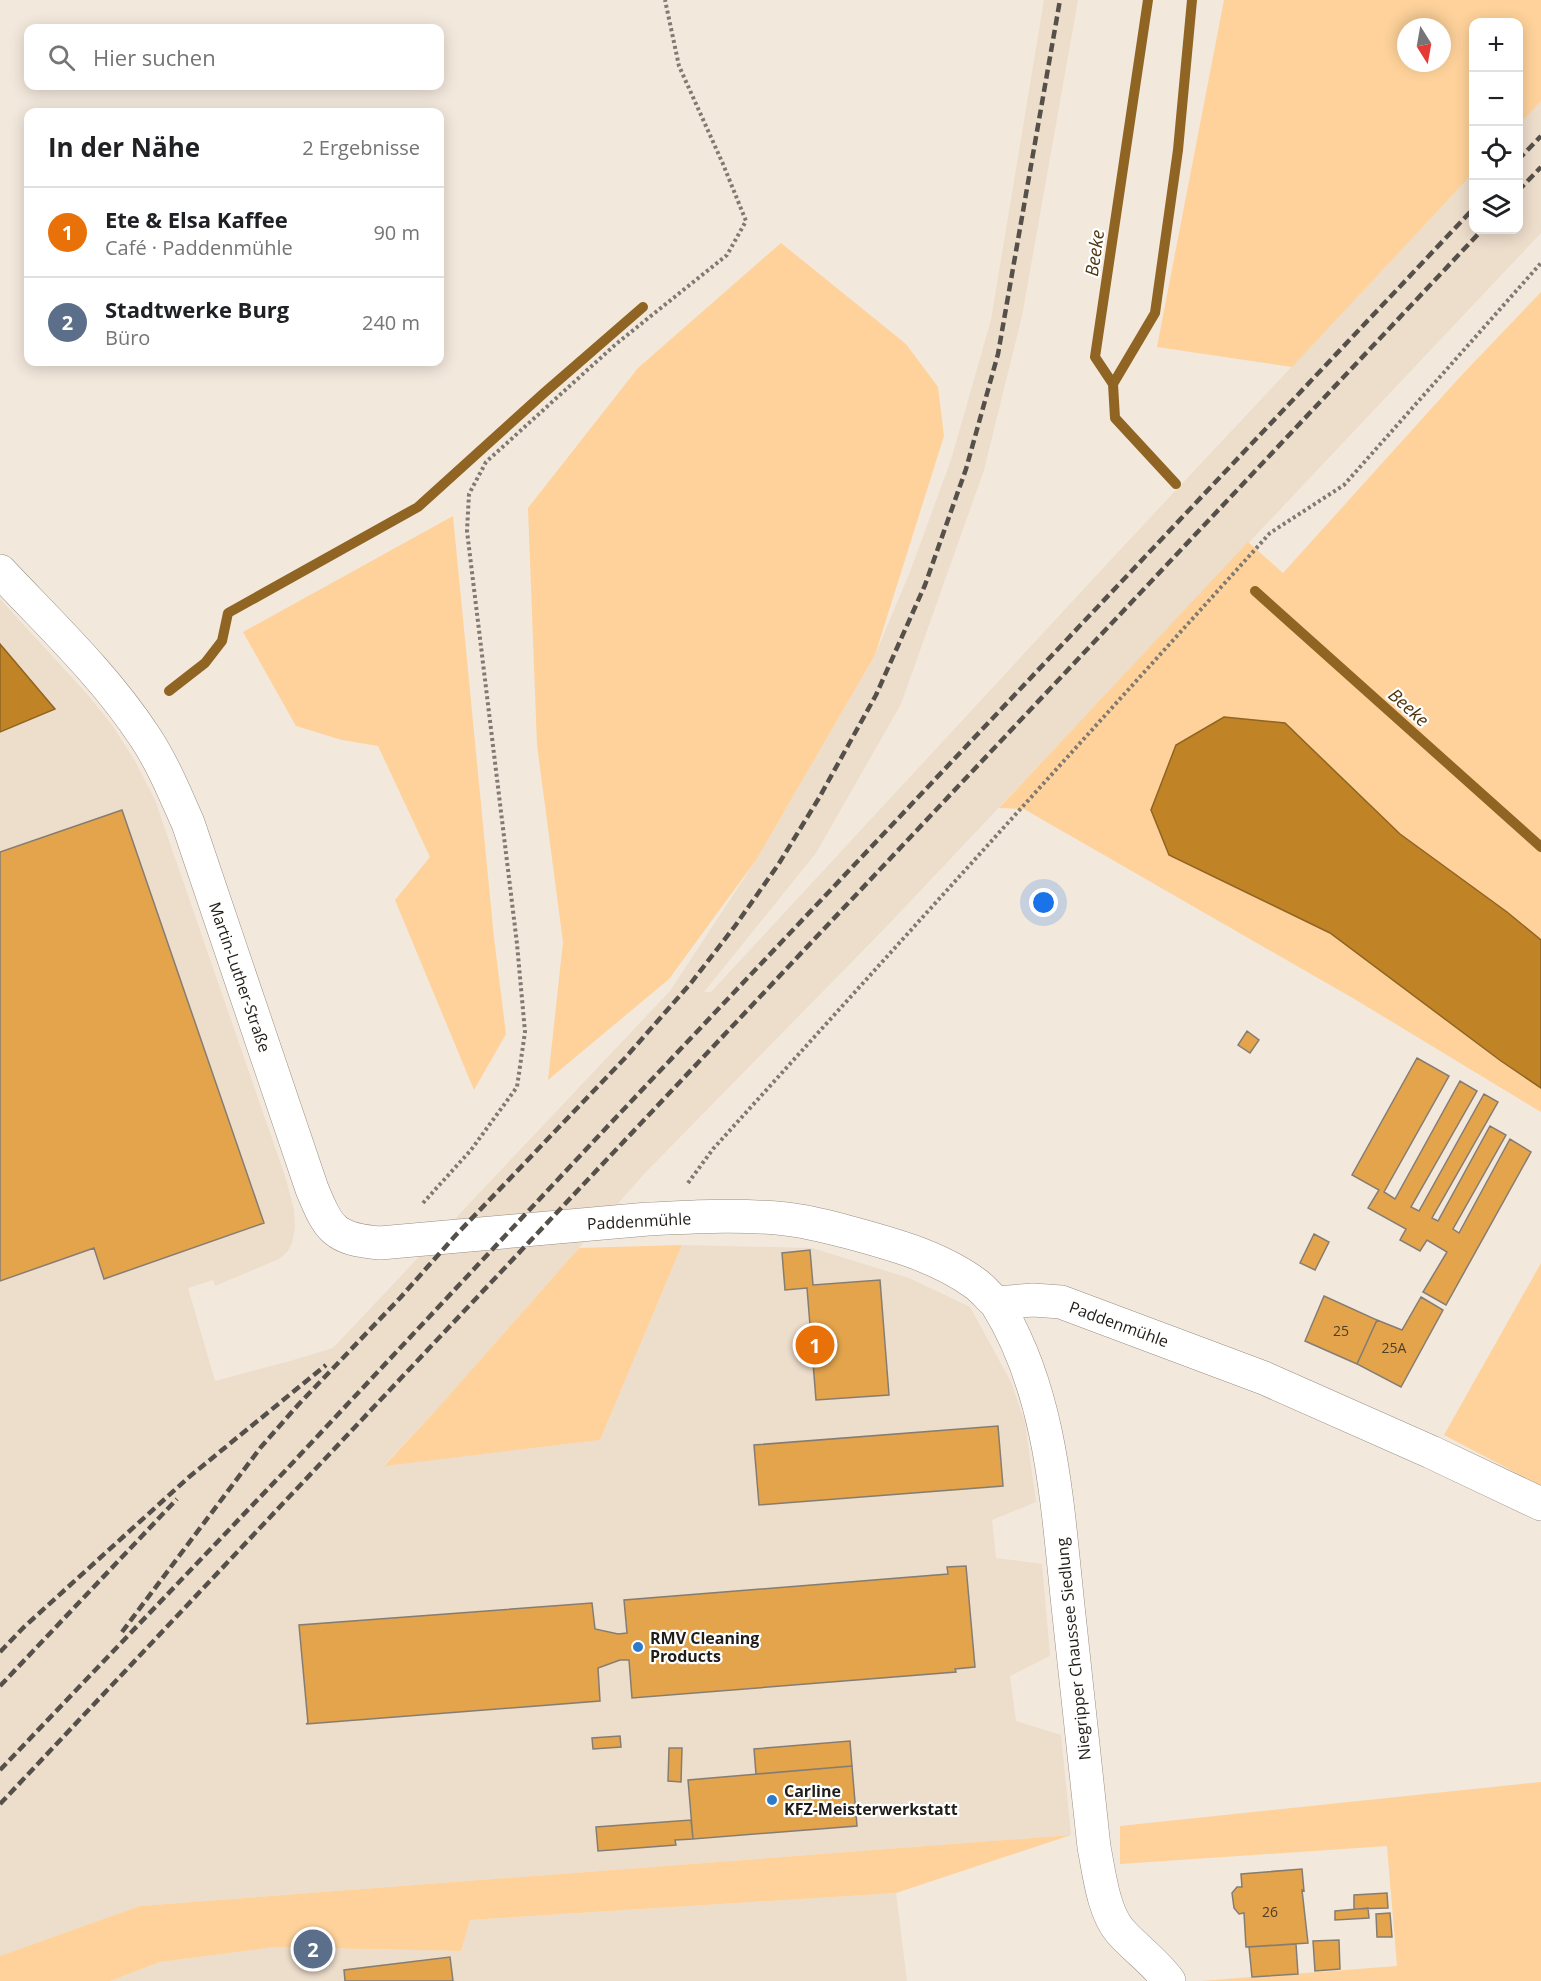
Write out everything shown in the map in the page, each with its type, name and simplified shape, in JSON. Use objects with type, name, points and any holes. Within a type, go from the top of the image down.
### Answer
[{"type":"street","name":"Martin-Luther-Straße","points":[[0,571],[86,662],[124,708],[146,738],[169,779],[188,824],[302,1159],[323,1215],[340,1236],[359,1242],[387,1243],[540,1229]]},
{"type":"street","name":"Paddenmühle","points":[[540,1229],[648,1219],[758,1217],[788,1219],[853,1234],[908,1250],[949,1268],[977,1285],[996,1303],[1033,1300],[1061,1302],[1264,1378],[1541,1504]]},
{"type":"street","name":"Niegripper Chaussee Siedlung","points":[[996,1303],[1018,1344],[1039,1406],[1047,1439],[1060,1530],[1094,1847],[1101,1885],[1118,1929],[1168,1981]]},
{"type":"path","points":[[387,1243],[471,1150],[517,1087],[525,1032],[517,944],[467,531],[469,494],[486,462],[616,344],[727,255],[746,221],[679,66],[665,0]]},
{"type":"path","points":[[677,1218],[685,1188],[713,1149],[1214,594],[1270,533],[1344,485],[1541,263]]},
{"type":"shaded area","points":[[1044,0],[1078,0],[1022,316],[984,470],[901,704],[816,853],[704,992],[711,992],[1469,177],[1469,234],[1523,234],[1523,121],[1541,101],[1541,233],[887,926],[644,1174],[438,1408],[384,1465],[600,1440],[682,1245],[812,1248],[909,1278],[970,1307],[1011,1382],[1025,1423],[1036,1502],[992,1520],[996,1558],[1042,1564],[1050,1656],[1010,1676],[1016,1721],[1061,1735],[1071,1835],[140,1906],[0,1956],[0,599],[87,694],[112,725],[135,761],[155,800],[286,1179],[294,1210],[295,1228],[292,1243],[287,1252],[279,1259],[215,1286],[213,1280],[188,1288],[215,1381],[290,1361],[333,1348],[670,991],[756,860],[875,655],[910,572],[951,460],[991,320]]},
{"type":"shaded area","points":[[1224,0],[1541,0],[1541,101],[1523,121],[1523,18],[1469,18],[1469,177],[1292,367],[1157,347]]},
{"type":"shaded area","points":[[781,243],[906,344],[938,387],[944,436],[875,655],[756,860],[669,979],[548,1080],[563,942],[537,745],[528,508],[638,368]]},
{"type":"shaded area","points":[[1541,292],[1541,940],[1507,912],[1400,834],[1170,855],[1330,933],[1501,1061],[1541,1088],[1541,1112],[1356,1000],[1024,809],[999,808],[1248,542],[1283,573],[1459,378]]},
{"type":"shaded area","points":[[453,516],[494,938],[506,1034],[474,1090],[395,900],[430,857],[378,746],[342,740],[296,726],[243,632]]},
{"type":"shaded area","points":[[0,644],[55,709],[0,732]]},
{"type":"shaded area","points":[[1224,717],[1285,723],[1400,834],[1507,912],[1541,940],[1541,1088],[1501,1061],[1330,933],[1169,855],[1151,810],[1176,745]]},
{"type":"shaded area","points":[[682,1245],[600,1440],[384,1466],[579,1248]]},
{"type":"shaded area","points":[[1541,1263],[1541,1486],[1444,1435]]},
{"type":"shaded area","points":[[1541,1782],[1541,1981],[1201,1981],[1397,1966],[1387,1846],[1120,1864],[1120,1826]]},
{"type":"shaded area","points":[[1071,1835],[896,1893],[470,1920],[461,1951],[275,1947],[160,1962],[110,1981],[0,1981],[0,1956],[140,1906]]},
{"type":"shaded area","points":[[896,1893],[907,1981],[110,1981],[160,1962],[275,1947],[461,1951],[470,1920]]},
{"type":"building","points":[[122,810],[264,1223],[104,1279],[94,1248],[0,1281],[0,852]]},
{"type":"building","points":[[1247,1031],[1259,1040],[1250,1053],[1238,1045]]},
{"type":"building","points":[[1417,1058],[1449,1076],[1384,1192],[1395,1199],[1460,1081],[1477,1091],[1411,1207],[1419,1211],[1484,1094],[1498,1102],[1432,1218],[1438,1221],[1490,1126],[1506,1135],[1453,1229],[1459,1233],[1510,1139],[1531,1152],[1446,1305],[1423,1292],[1447,1252],[1427,1240],[1420,1251],[1400,1240],[1406,1229],[1368,1208],[1379,1190],[1352,1175]]},
{"type":"building","points":[[1314,1234],[1329,1242],[1315,1270],[1300,1263]]},
{"type":"building","points":[[810,1250],[813,1285],[880,1280],[889,1395],[816,1400],[807,1288],[785,1290],[782,1253]]},
{"type":"building","points":[[1324,1296],[1377,1320],[1357,1364],[1305,1341]]},
{"type":"building","points":[[1421,1297],[1443,1310],[1401,1387],[1357,1364],[1377,1320],[1402,1330]]},
{"type":"building","points":[[998,1426],[1003,1486],[759,1505],[754,1445]]},
{"type":"building","name":"RMV Cleaning Products","points":[[966,1566],[975,1667],[955,1669],[956,1672],[632,1698],[629,1660],[620,1660],[598,1668],[600,1701],[306,1724],[308,1723],[299,1625],[592,1603],[595,1629],[618,1634],[627,1633],[624,1600],[948,1574],[947,1567]]},
{"type":"building","points":[[620,1736],[621,1747],[593,1749],[592,1738]]},
{"type":"building","points":[[850,1741],[852,1766],[756,1774],[754,1749]]},
{"type":"building","points":[[669,1748],[682,1748],[681,1782],[668,1781]]},
{"type":"building","name":"Carline KFZ-Meisterwerkstatt","points":[[852,1766],[857,1826],[693,1839],[688,1780]]},
{"type":"building","points":[[691,1820],[693,1839],[675,1840],[676,1845],[598,1851],[596,1827]]},
{"type":"building","points":[[1302,1869],[1308,1943],[1246,1947],[1244,1913],[1239,1914],[1234,1908],[1232,1893],[1237,1887],[1242,1887],[1241,1874]]},
{"type":"building","points":[[1387,1893],[1388,1908],[1354,1909],[1354,1895]]},
{"type":"building","points":[[1368,1908],[1369,1918],[1335,1920],[1335,1911]]},
{"type":"building","points":[[1390,1913],[1392,1937],[1377,1937],[1376,1914]]},
{"type":"building","points":[[1339,1940],[1340,1969],[1315,1971],[1313,1941]]},
{"type":"building","points":[[1296,1944],[1298,1974],[1252,1977],[1249,1947]]},
{"type":"building","points":[[450,1957],[453,1981],[345,1981],[344,1970]]},
{"type":"waterway","name":"Beeke","points":[[1148,0],[1095,357],[1113,384],[1115,418],[1176,484]]},
{"type":"waterway","points":[[1113,384],[1155,313],[1178,150],[1192,0]]},
{"type":"waterway","points":[[169,691],[205,663],[222,641],[228,613],[418,507],[643,307]]},
{"type":"waterway","name":"Beeke","points":[[1255,591],[1541,847]]},
{"type":"railway","points":[[122,1632],[261,1447],[455,1236],[626,1057],[691,983],[778,865],[819,798],[876,695],[925,585],[966,469],[998,354],[1060,0]]},
{"type":"railway","points":[[1523,155],[1541,136]]},
{"type":"railway","points":[[1523,186],[1541,167]]},
{"type":"railway","points":[[0,1770],[284,1472],[1469,213]]},
{"type":"railway","points":[[0,1804],[1478,234]]},
{"type":"railway","points":[[0,1652],[24,1627],[189,1477],[326,1365]]},
{"type":"railway","points":[[0,1686],[177,1499]]},
{"type":"place","name":"Ete & Elsa Kaffee","points":[[815,1345]]},
{"type":"place","name":"RMV Cleaning Products","points":[[638,1647]]},
{"type":"place","name":"Carline KFZ-Meisterwerkstatt","points":[[772,1800]]},
{"type":"place","name":"Stadtwerke Burg","points":[[313,1949]]}]
